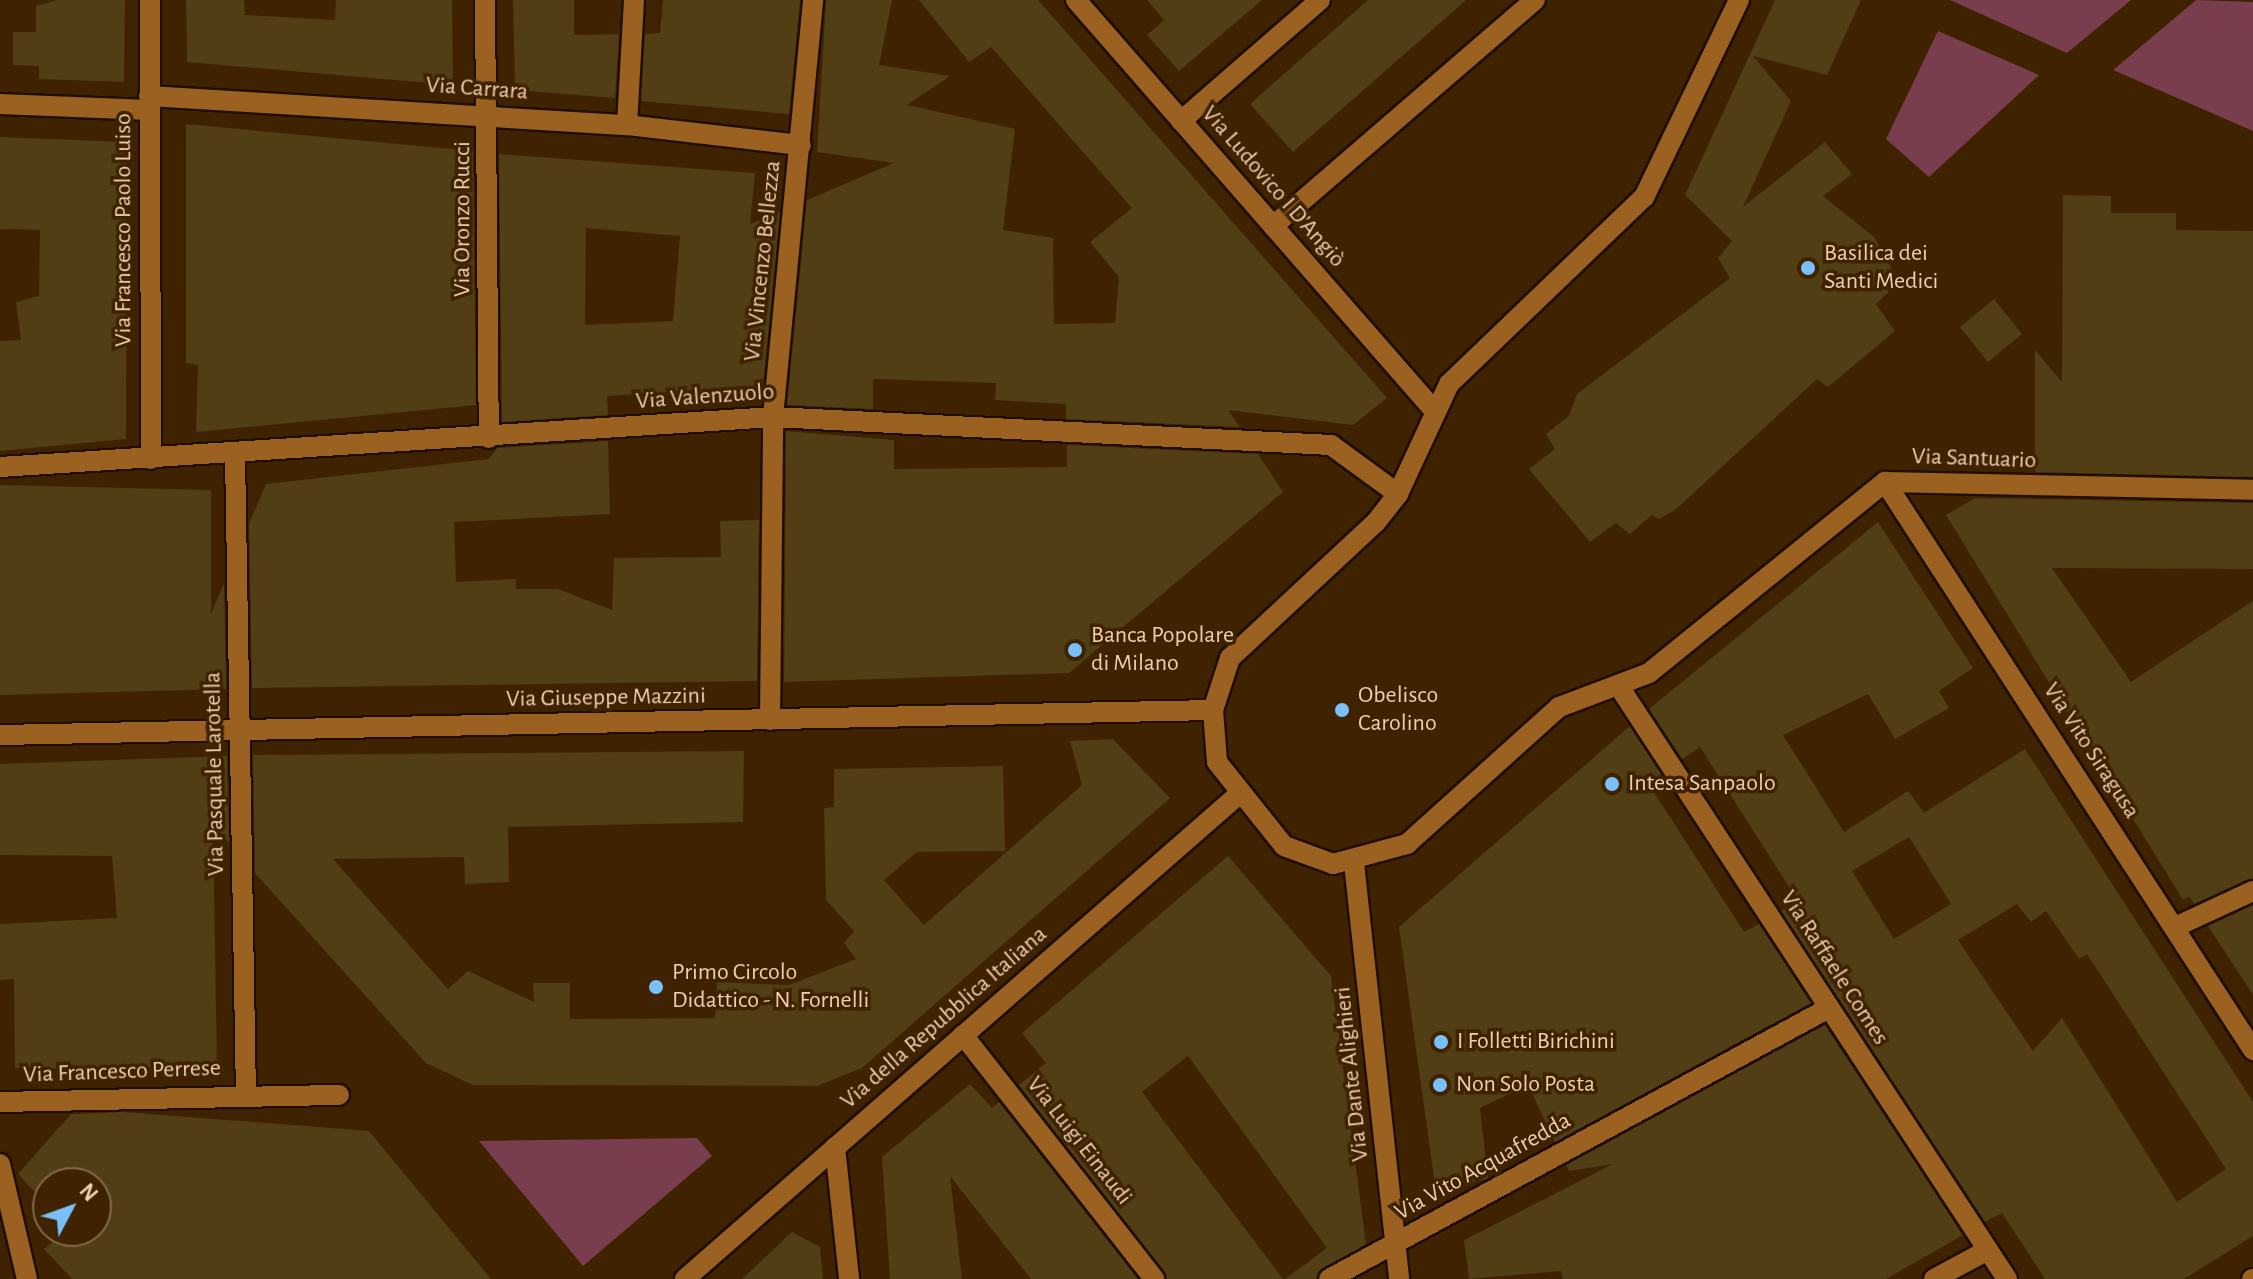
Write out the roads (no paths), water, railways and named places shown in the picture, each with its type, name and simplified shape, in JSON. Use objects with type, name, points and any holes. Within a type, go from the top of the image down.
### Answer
[{"type":"street","name":"Via Francesco Paolo Luiso","points":[[150,0],[151,459]]},
{"type":"street","name":"Via Oronzo Rucci","points":[[485,0],[489,438]]},
{"type":"street","points":[[627,125],[634,0]]},
{"type":"street","name":"Via Vincenzo Bellezza","points":[[770,720],[773,417],[813,0]]},
{"type":"street","name":"Via Ludovico I D'Angiò","points":[[1076,0],[1432,408]]},
{"type":"street","points":[[1181,121],[1320,0]]},
{"type":"street","points":[[1273,226],[1535,0]]},
{"type":"street","points":[[1354,863],[1309,860],[1284,846],[1237,796],[1217,762],[1213,710],[1241,644],[1398,494],[1432,408],[1644,197],[1739,0]]},
{"type":"street","name":"Via Carrara","points":[[0,104],[149,103],[488,116],[627,125],[801,145]]},
{"type":"street","name":"Via Valenzuolo","points":[[0,467],[489,438],[773,417],[1331,445],[1398,494]]},
{"type":"street","name":"Via Pasquale Larotella","points":[[235,454],[246,1094]]},
{"type":"street","name":"Via Santuario","points":[[1354,863],[1407,844],[1559,707],[1649,673],[1885,482],[2253,490]]},
{"type":"street","name":"Via Vito Siragusa","points":[[1885,482],[2253,1050]]},
{"type":"street","name":"Via Raffaele Comes","points":[[1618,685],[2007,1279]]},
{"type":"street","name":"Via Giuseppe Mazzini","points":[[0,735],[1213,710]]},
{"type":"street","name":"Via della Repubblica Italiana","points":[[685,1279],[1237,796]]},
{"type":"street","name":"Via Dante Alighieri","points":[[1354,863],[1399,1279]]},
{"type":"street","points":[[2175,927],[2253,891]]},
{"type":"street","name":"Via Vito Acquafredda","points":[[1329,1279],[1829,1008]]},
{"type":"street","name":"Via Luigi Einaudi","points":[[963,1035],[1154,1279]]},
{"type":"street","name":"Via Francesco Perrese","points":[[0,1102],[246,1094],[339,1095]]},
{"type":"street","points":[[835,1147],[849,1279]]},
{"type":"street","points":[[0,1164],[21,1278]]},
{"type":"street","points":[[1934,1279],[1988,1250]]},
{"type":"place","name":"Basilica dei Santi Medici","points":[[1808,268]]},
{"type":"place","name":"Banca Popolare di Milano","points":[[1075,650]]},
{"type":"place","name":"Obelisco Carolino","points":[[1342,710]]},
{"type":"place","name":"Intesa Sanpaolo","points":[[1612,784]]},
{"type":"place","name":"Primo Circolo Didattico - N. Fornelli","points":[[656,987]]},
{"type":"place","name":"I Folletti Birichini","points":[[1441,1042]]},
{"type":"place","name":"Non Solo Posta","points":[[1440,1085]]}]
